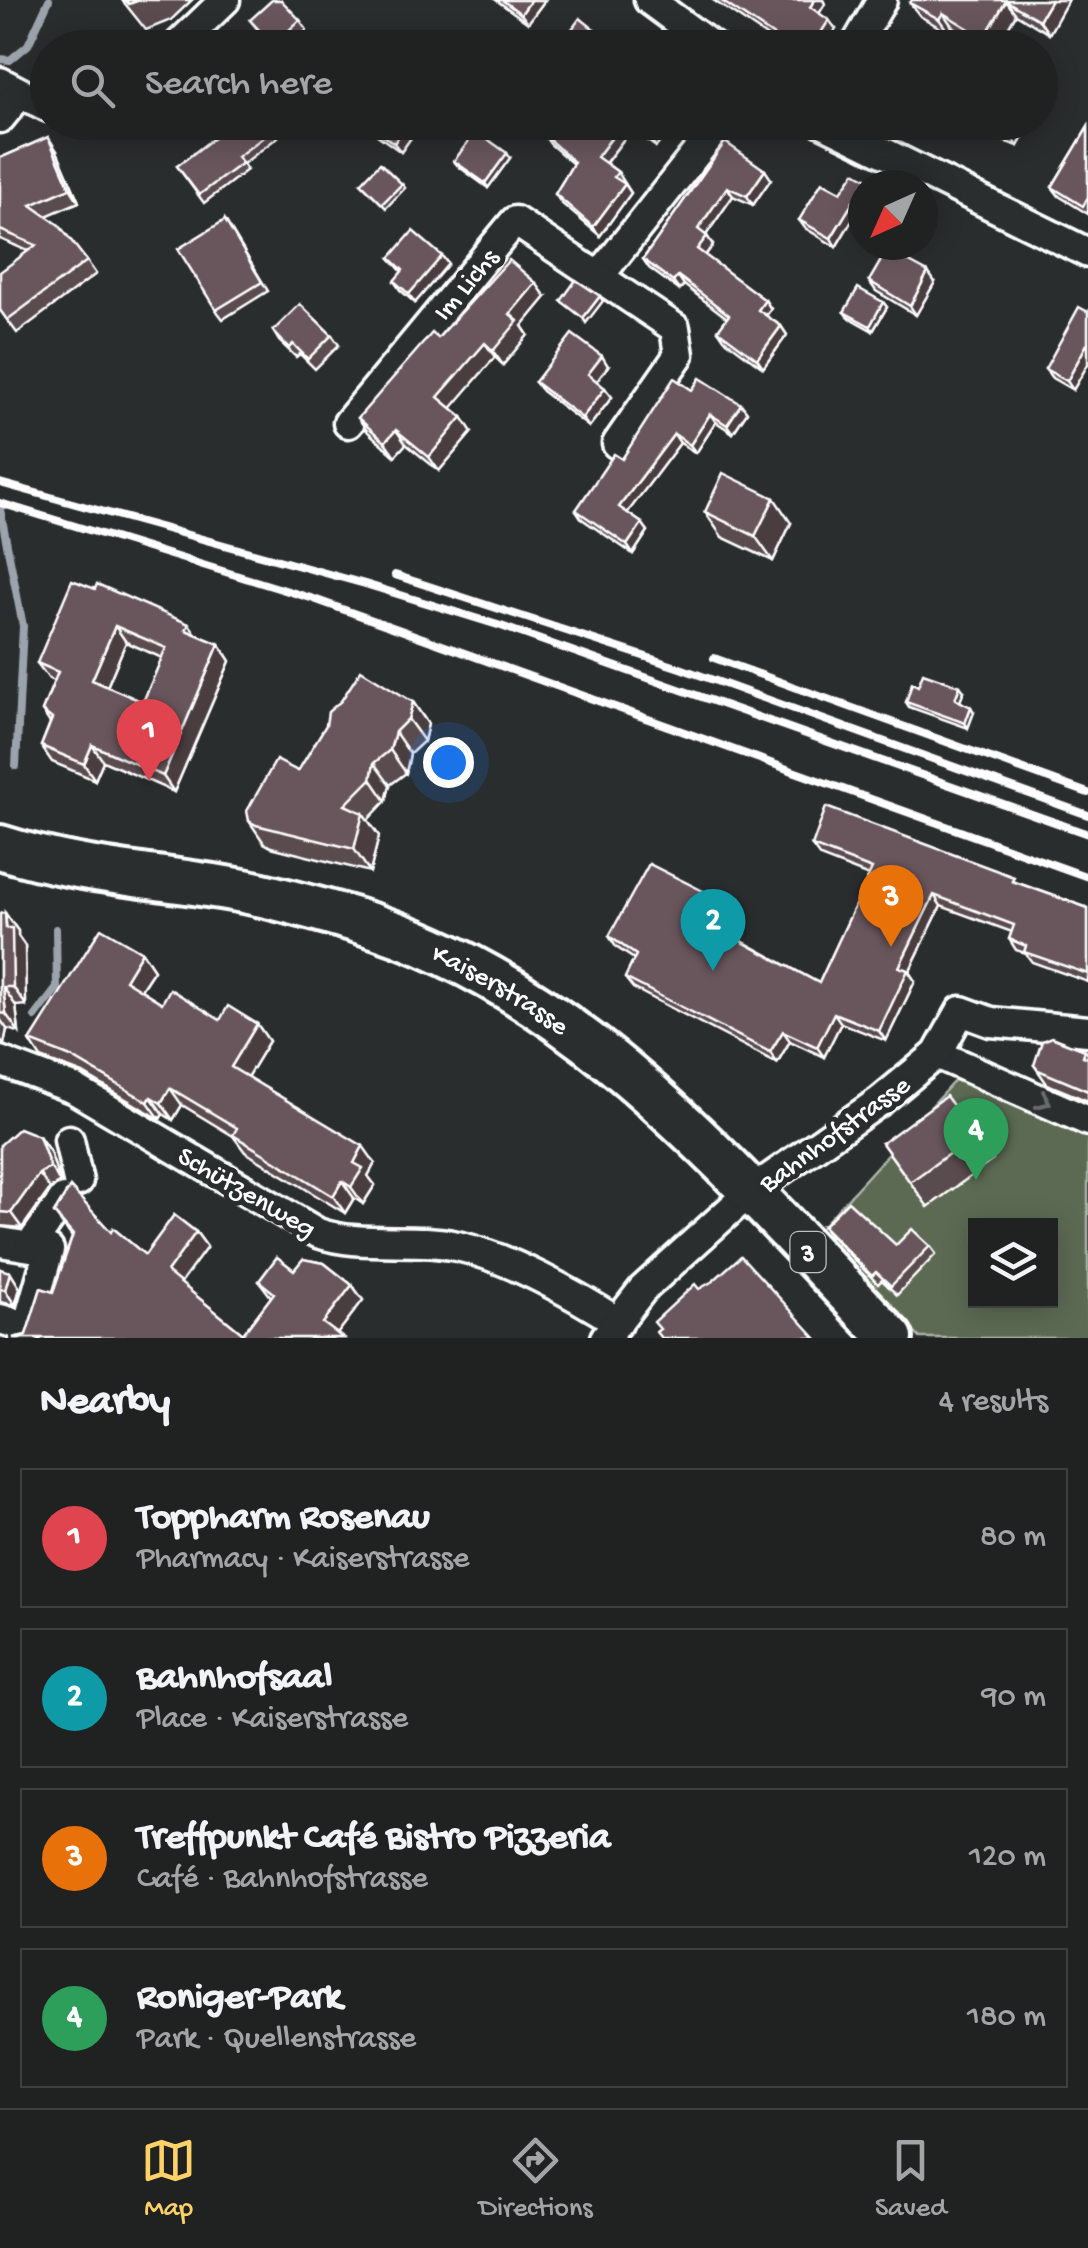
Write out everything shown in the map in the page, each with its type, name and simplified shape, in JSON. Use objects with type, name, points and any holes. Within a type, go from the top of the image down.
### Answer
[{"type":"main road","name":"Kaiserstrasse","points":[[0,847],[74,865],[269,897],[359,921],[450,956],[496,980],[608,1057],[750,1192],[891,1338]]},
{"type":"street","points":[[194,30],[226,0]]},
{"type":"street","points":[[649,0],[690,30]]},
{"type":"street","points":[[864,30],[882,0]]},
{"type":"street","points":[[0,118],[10,89]]},
{"type":"street","points":[[600,275],[707,140]]},
{"type":"street","points":[[859,140],[1088,253]]},
{"type":"street","name":"Im Lichs","points":[[348,423],[515,221],[674,328],[679,354],[617,444]]},
{"type":"street","name":"Bahnhofstrasse","points":[[612,1330],[643,1288],[750,1192],[880,1100],[936,1054],[961,1011],[991,1022],[1088,1031]]},
{"type":"street","points":[[936,1054],[1088,1121]]},
{"type":"street","name":"Schützenweg","points":[[0,1060],[74,1088],[318,1234],[344,1240],[458,1246],[581,1298],[612,1330]]},
{"type":"street","points":[[30,1246],[71,1190],[69,1140]]},
{"type":"street","points":[[0,1242],[49,1250],[26,1332],[0,1319]]},
{"type":"green space","points":[[956,1079],[1088,1135],[1088,1338],[920,1338],[818,1231]]},
{"type":"building","points":[[272,0],[281,0],[300,20],[289,30],[259,30],[250,20]]},
{"type":"building","points":[[502,0],[531,0],[521,14]]},
{"type":"building","points":[[720,0],[815,0],[810,7],[829,20],[823,30],[765,30]]},
{"type":"building","points":[[1051,0],[1039,20],[1006,1],[989,30],[971,30],[943,13],[939,19],[910,3]]},
{"type":"building","points":[[580,18],[595,30],[571,30]]},
{"type":"building","points":[[1088,127],[1088,197],[1083,206],[1052,187]]},
{"type":"building","points":[[49,140],[70,188],[31,205],[59,225],[87,261],[7,320],[0,310],[0,272],[36,245],[0,230],[0,158]]},
{"type":"building","points":[[211,140],[260,140],[237,157],[242,163],[199,195],[177,166]]},
{"type":"building","points":[[469,140],[489,140],[507,153],[485,183],[454,161]]},
{"type":"building","points":[[550,140],[610,140],[597,157],[618,172],[614,177],[625,184],[593,227],[555,194],[574,162]]},
{"type":"building","points":[[725,142],[765,170],[747,196],[727,187],[698,229],[707,236],[697,249],[765,300],[758,310],[781,326],[757,359],[718,330],[729,315],[678,276],[673,282],[643,259]]},
{"type":"building","points":[[380,163],[402,184],[382,204],[361,183]]},
{"type":"building","points":[[822,182],[841,192],[848,182],[848,210],[831,238],[799,220]]},
{"type":"building","points":[[225,220],[262,282],[216,310],[178,249]]},
{"type":"building","points":[[413,231],[442,256],[409,294],[394,281],[403,270],[390,258]]},
{"type":"building","points":[[509,260],[536,283],[510,314],[518,321],[493,351],[485,343],[438,397],[462,417],[429,457],[396,430],[385,442],[358,418],[432,333],[438,338]]},
{"type":"building","points":[[881,260],[906,260],[928,272],[910,306],[869,281]]},
{"type":"building","points":[[576,280],[600,296],[583,318],[561,301]]},
{"type":"building","points":[[858,288],[883,302],[870,326],[844,312]]},
{"type":"building","points":[[300,304],[332,335],[308,359],[293,344],[289,348],[273,331]]},
{"type":"building","points":[[1079,307],[1088,312],[1088,342],[1067,381],[1045,369]]},
{"type":"building","points":[[572,334],[602,356],[588,374],[605,388],[582,418],[535,382]]},
{"type":"building","points":[[674,378],[692,390],[700,378],[741,404],[727,425],[710,414],[690,445],[674,434],[619,507],[642,523],[627,545],[576,510],[614,454],[622,459]]},
{"type":"building","points":[[723,473],[774,498],[755,536],[705,512]]},
{"type":"building","points":[[72,580],[95,589],[97,584],[189,624],[186,630],[219,644],[163,776],[92,745],[84,764],[41,746],[52,719],[42,711],[58,672],[37,663]],"holes":[[[115,626],[166,648],[143,702],[92,680]]]},
{"type":"building","points":[[361,670],[413,702],[408,719],[395,732],[390,750],[374,763],[371,779],[345,805],[363,813],[354,849],[249,821],[247,811],[276,760],[298,771],[326,725],[328,712],[341,701]]},
{"type":"building","points":[[923,673],[960,686],[955,699],[971,707],[965,723],[906,702],[912,683],[918,686]]},
{"type":"building","points":[[826,807],[1088,908],[1088,974],[1024,952],[1026,946],[1009,939],[1014,925],[934,895],[899,967],[908,970],[879,1031],[834,1013],[817,1047],[783,1031],[770,1052],[625,978],[636,955],[609,936],[649,864],[709,894],[696,917],[819,983],[872,869],[812,846]]},
{"type":"building","points":[[5,913],[6,928],[12,928],[13,987],[3,987],[6,1014],[0,1013],[0,914]]},
{"type":"building","points":[[101,928],[142,952],[125,980],[162,1003],[170,989],[220,1020],[228,1006],[257,1024],[231,1067],[363,1146],[354,1163],[363,1168],[351,1187],[342,1181],[333,1196],[233,1135],[237,1128],[170,1088],[161,1103],[151,1097],[148,1102],[71,1057],[30,1041]]},
{"type":"building","points":[[1051,1037],[1085,1050],[1088,1091],[1034,1065],[1042,1041]]},
{"type":"building","points":[[946,1096],[975,1135],[910,1182],[882,1143]]},
{"type":"building","points":[[19,1128],[39,1136],[50,1167],[39,1174],[11,1213],[0,1212],[0,1145]]},
{"type":"building","points":[[70,1187],[111,1232],[113,1228],[145,1255],[174,1215],[196,1232],[167,1272],[243,1334],[274,1293],[259,1281],[277,1257],[294,1270],[303,1259],[324,1263],[352,1285],[323,1323],[343,1338],[13,1338],[26,1335],[41,1288],[53,1292],[73,1235],[54,1213]]},
{"type":"building","points":[[848,1201],[896,1245],[912,1229],[930,1246],[891,1286],[876,1272],[872,1276],[823,1226]]},
{"type":"building","points":[[741,1256],[816,1338],[661,1338],[654,1322],[695,1284],[699,1289],[713,1281]]},
{"type":"building","points":[[0,1269],[10,1272],[5,1290],[0,1289]]},
{"type":"waterway","points":[[35,30],[49,0]]},
{"type":"waterway","points":[[0,59],[10,60],[30,41]]},
{"type":"waterway","points":[[0,509],[23,626],[16,766]]},
{"type":"waterway","points":[[35,1017],[57,988],[56,929]]},
{"type":"railway","points":[[0,483],[365,584],[501,626],[1088,834]]},
{"type":"railway","points":[[0,503],[314,599],[1088,877]]},
{"type":"railway","points":[[395,575],[680,668],[1088,815]]},
{"type":"railway","points":[[714,658],[1088,793]]},
{"type":"place","name":"Toppharm Rosenau","points":[[149,781]]},
{"type":"place","name":"Treffpunkt Café Bistro Pizzeria","points":[[891,947]]},
{"type":"place","name":"Bahnhofsaal","points":[[713,971]]},
{"type":"place","name":"Roniger-Park","points":[[976,1180]]}]
